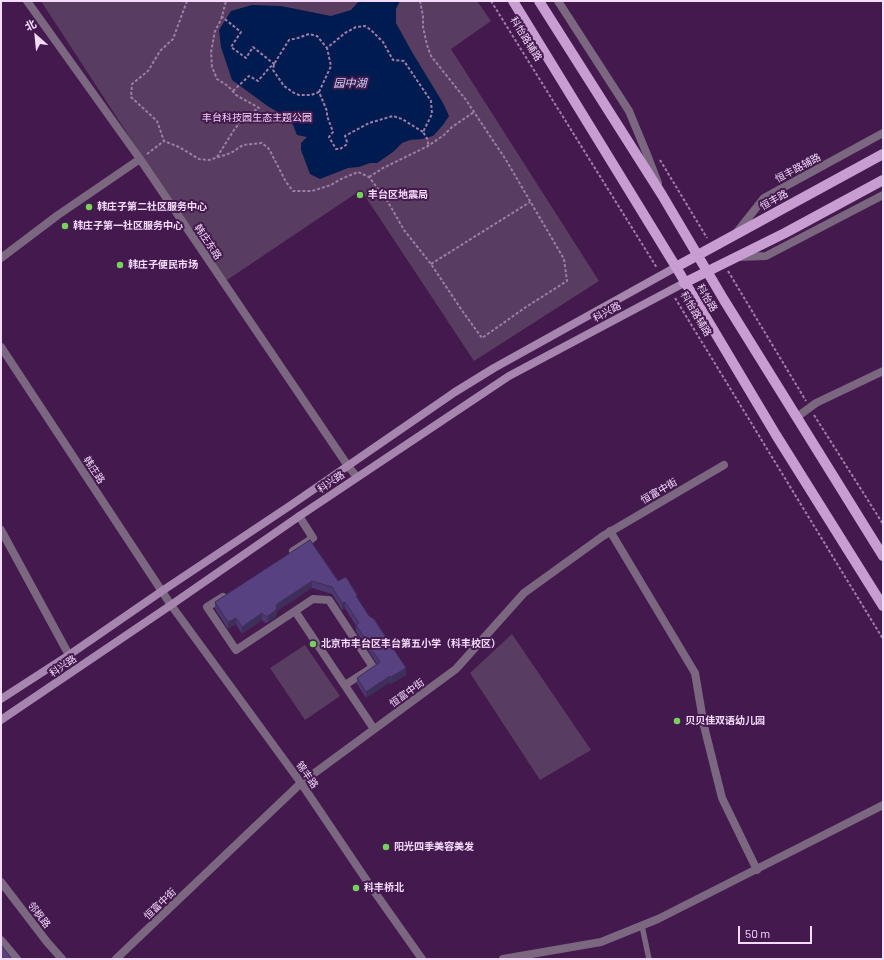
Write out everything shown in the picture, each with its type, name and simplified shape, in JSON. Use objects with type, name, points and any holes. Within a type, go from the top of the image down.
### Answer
[{"type":"main road","name":"科怡路","points":[[513,1],[676,267],[684,283],[776,434],[883,606]]},
{"type":"main road","name":"科怡路","points":[[539,1],[662,195],[883,556]]},
{"type":"main road","name":"恒丰路","points":[[676,267],[883,154]]},
{"type":"main road","points":[[684,283],[785,233],[883,180]]},
{"type":"main road","name":"科兴路","points":[[1,699],[69,655],[162,590],[291,505],[455,392],[494,368],[676,267]]},
{"type":"main road","name":"科兴路","points":[[1,720],[299,516],[509,376],[684,283]]},
{"type":"street","name":"韩庄东路","points":[[27,1],[140,160],[348,466],[357,477]]},
{"type":"street","points":[[558,1],[629,111],[662,195]]},
{"type":"street","name":"恒丰路辅路","points":[[736,234],[764,198],[883,133]]},
{"type":"street","points":[[1,258],[58,215],[140,160]]},
{"type":"street","points":[[738,257],[766,256],[883,195]]},
{"type":"street","name":"韩庄路","points":[[1,347],[171,605]]},
{"type":"street","points":[[797,417],[809,407],[883,370]]},
{"type":"street","name":"恒富中街","points":[[116,959],[301,783],[456,669],[524,593],[610,531],[724,464]]},
{"type":"street","points":[[286,555],[312,538],[299,516]]},
{"type":"street","points":[[1,530],[69,655]]},
{"type":"street","points":[[610,531],[696,673],[704,726],[722,798],[756,870]]},
{"type":"street","points":[[227,594],[208,607],[236,650],[313,599],[329,600],[373,667],[345,685]]},
{"type":"street","name":"锦丰路","points":[[171,605],[301,783],[422,959]]},
{"type":"street","points":[[295,611],[374,729]]},
{"type":"street","points":[[502,959],[601,942],[642,926],[883,805]]},
{"type":"street","name":"邻枫路","points":[[2,885],[62,959]]},
{"type":"street","points":[[1,940],[17,959]]},
{"type":"lane","points":[[642,926],[649,959]]},
{"type":"path","points":[[164,141],[158,121],[131,97],[132,84],[148,71],[160,51],[173,38],[187,1]]},
{"type":"path","points":[[216,158],[244,117],[259,108],[246,102],[228,86],[217,79],[212,67],[210,52],[215,30],[226,1]]},
{"type":"path","points":[[164,141],[179,147],[199,159],[209,160],[231,153],[243,145],[262,143],[269,149],[286,182],[293,191],[312,192],[358,172],[369,177],[388,202],[404,230],[431,264],[482,338],[526,307],[567,281],[564,259],[506,160],[474,112],[432,56],[427,45],[423,27],[423,16],[420,1]]},
{"type":"path","name":"科怡路辅路","points":[[490,1],[662,275]]},
{"type":"path","points":[[221,16],[242,32],[231,48],[246,58],[254,47],[274,64]]},
{"type":"path","points":[[327,48],[345,33],[356,27],[365,26],[371,30],[383,42],[393,60],[404,61],[431,100],[432,114],[423,132]]},
{"type":"path","points":[[233,92],[249,76],[258,81],[274,64],[289,40],[309,34],[317,36],[327,48],[331,66],[319,92],[311,95],[299,95],[284,86],[273,70],[274,64]]},
{"type":"path","points":[[319,92],[327,111],[327,116],[333,132],[329,137],[336,149],[340,149],[346,145],[347,142],[345,136],[369,123],[393,116],[402,119],[423,132],[428,140],[428,146]]},
{"type":"path","points":[[369,177],[383,168],[428,146],[444,135],[452,126],[474,112]]},
{"type":"path","points":[[140,160],[164,141]]},
{"type":"path","points":[[658,158],[713,247]]},
{"type":"path","points":[[431,264],[530,202]]},
{"type":"path","points":[[724,264],[809,407],[883,524]]},
{"type":"path","name":"科怡路辅路","points":[[670,290],[883,639]]},
{"type":"green space","name":"丰台科技园生态主题公园","points":[[41,1],[477,1],[491,21],[451,49],[599,281],[474,361],[361,190],[224,282]]},
{"type":"green space","points":[[512,634],[591,750],[540,780],[470,673]]},
{"type":"green space","points":[[305,645],[340,696],[305,720],[270,668]]},
{"type":"water","name":"园中湖","points":[[359,1],[400,1],[396,9],[396,23],[443,103],[449,116],[433,136],[402,143],[393,152],[377,163],[348,168],[320,179],[310,174],[301,150],[301,143],[307,137],[297,135],[293,125],[287,117],[269,107],[232,80],[221,47],[219,30],[231,11],[252,5],[281,6],[331,16],[351,10]]},
{"type":"building","points":[[310,540],[338,581],[346,577],[369,616],[374,619],[406,668],[391,677],[390,676],[366,692],[357,678],[380,662],[356,625],[359,623],[345,602],[342,603],[332,587],[312,581],[277,604],[276,610],[268,616],[265,616],[262,613],[242,627],[236,618],[228,622],[215,602]]},
{"type":"building","points":[[1,945],[12,959],[1,959]]},
{"type":"place","name":"丰台区地震局","points":[[360,195]]},
{"type":"place","name":"韩庄子第二社区服务中心","points":[[89,207]]},
{"type":"place","name":"韩庄子第一社区服务中心","points":[[65,226]]},
{"type":"place","name":"韩庄子便民市场","points":[[120,265]]},
{"type":"place","name":"北京市丰台区丰台第五小学（科丰校区）","points":[[313,644]]},
{"type":"place","name":"贝贝佳双语幼儿园","points":[[677,721]]},
{"type":"place","name":"阳光四季美容美发","points":[[386,847]]},
{"type":"place","name":"科丰桥北","points":[[356,888]]}]
